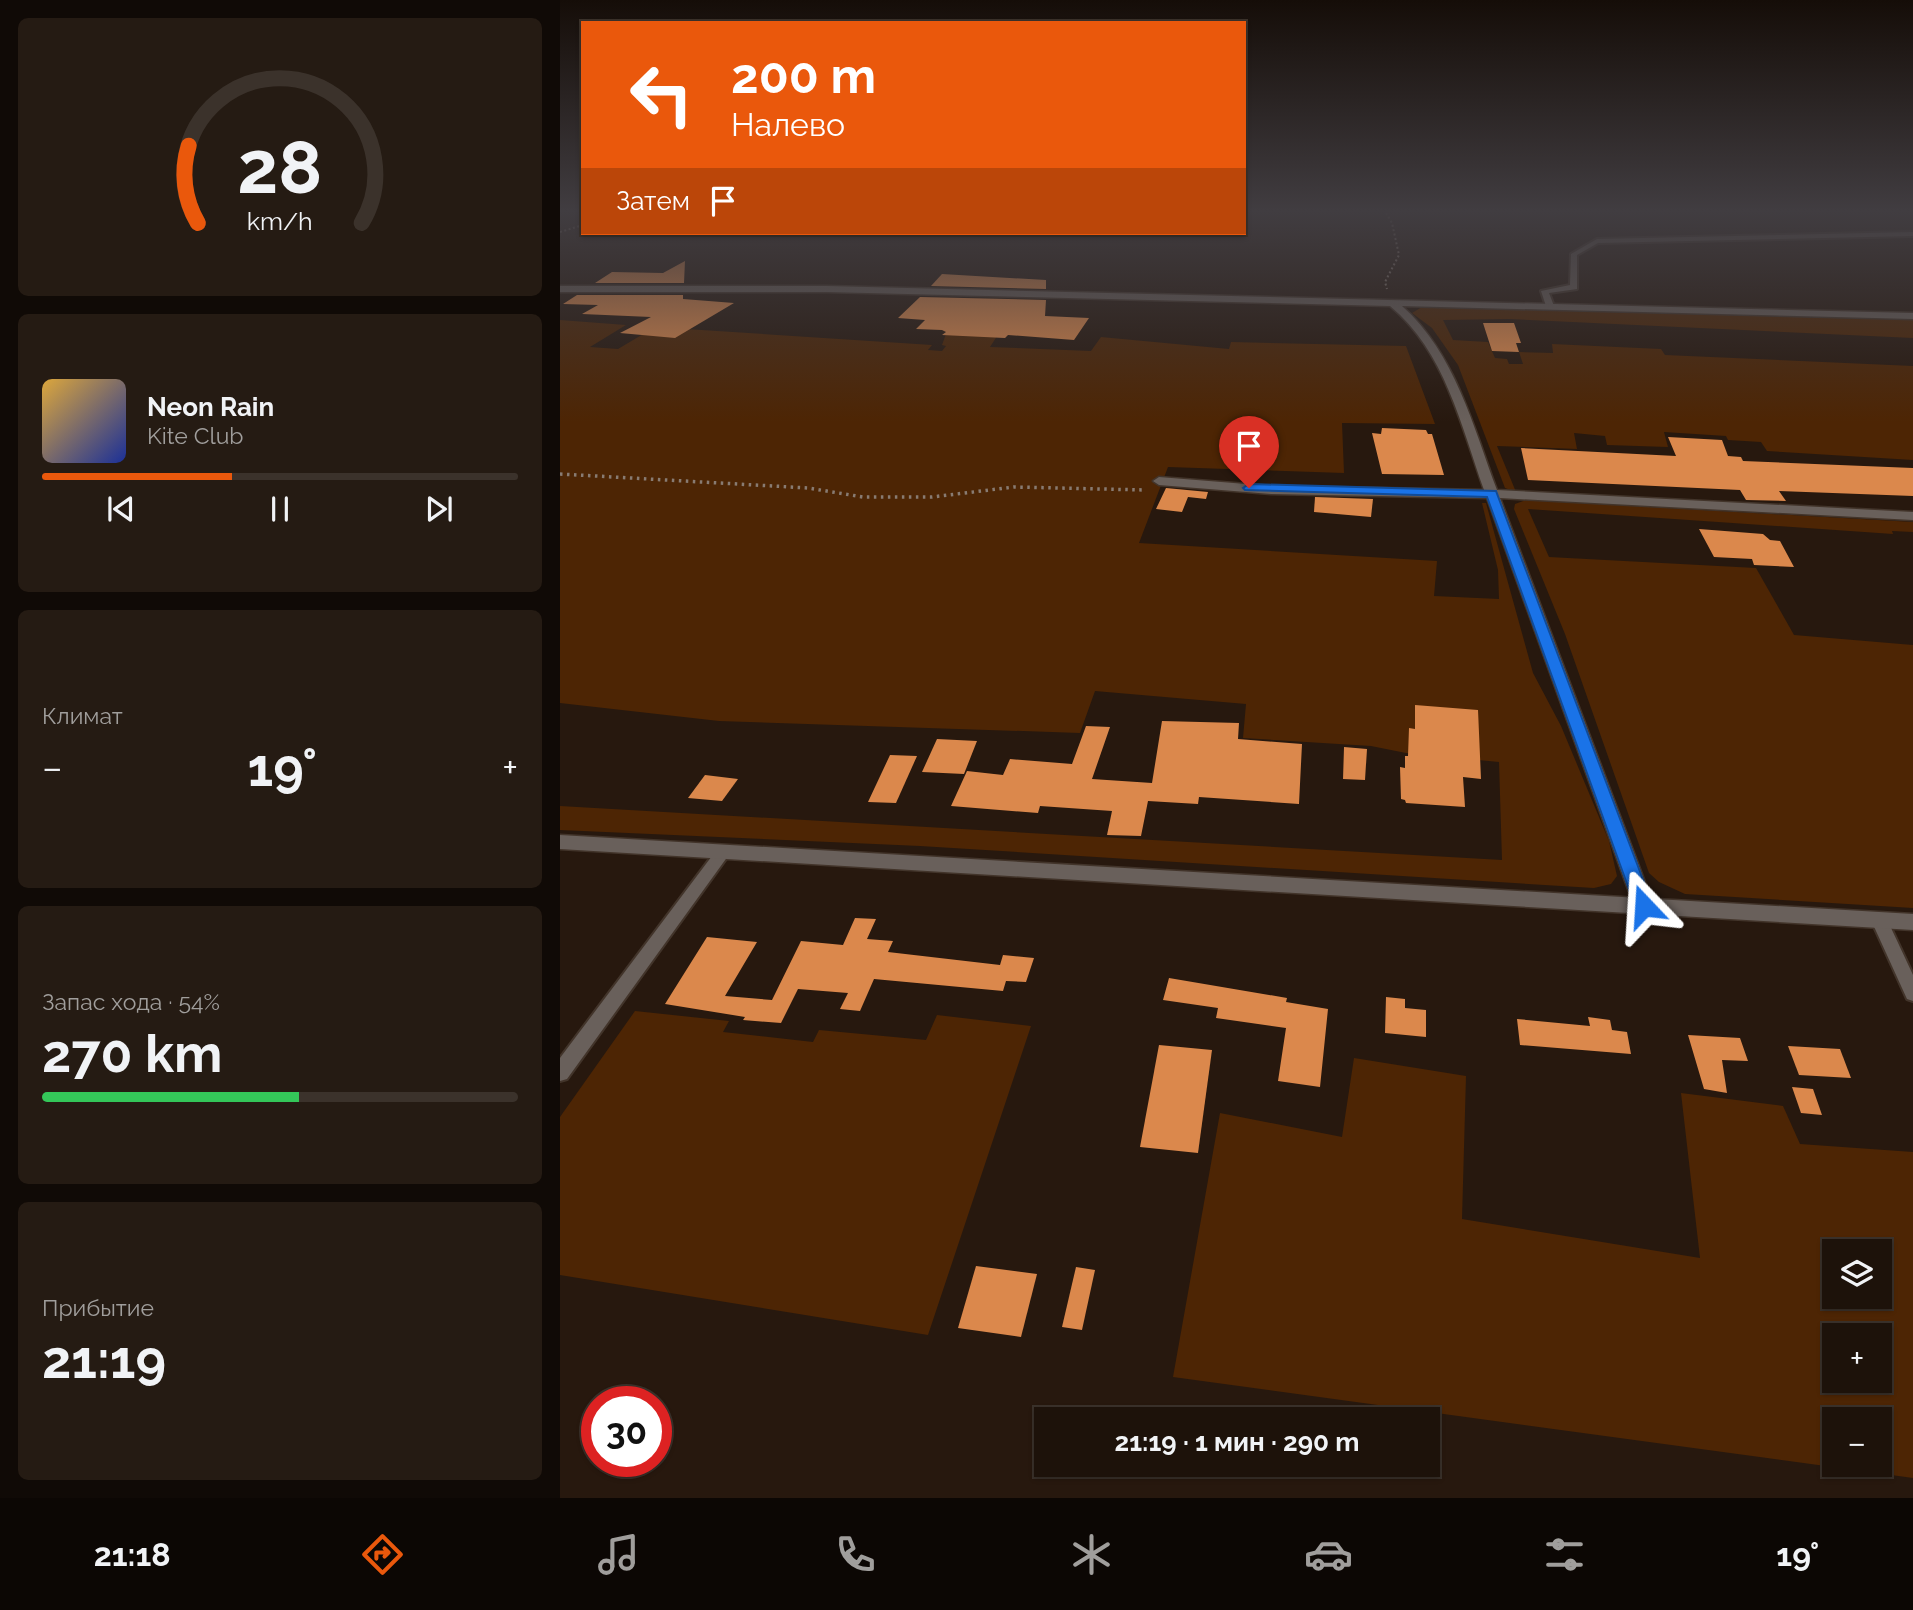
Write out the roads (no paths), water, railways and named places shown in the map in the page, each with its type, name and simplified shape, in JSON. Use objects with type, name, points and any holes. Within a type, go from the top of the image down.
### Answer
[{"type":"street","points":[[560,289],[827,289],[1913,316]]},
{"type":"street","points":[[1391,302],[1406,313],[1423,333],[1448,374],[1644,906]]},
{"type":"street","points":[[1159,481],[1271,489],[1492,494],[1913,516]]},
{"type":"street","points":[[560,842],[1913,922]]},
{"type":"lane","points":[[1549,306],[1545,291],[1573,287],[1573,283]]},
{"type":"lane","points":[[560,1073],[723,852]]},
{"type":"lane","points":[[1880,920],[1913,994]]}]
